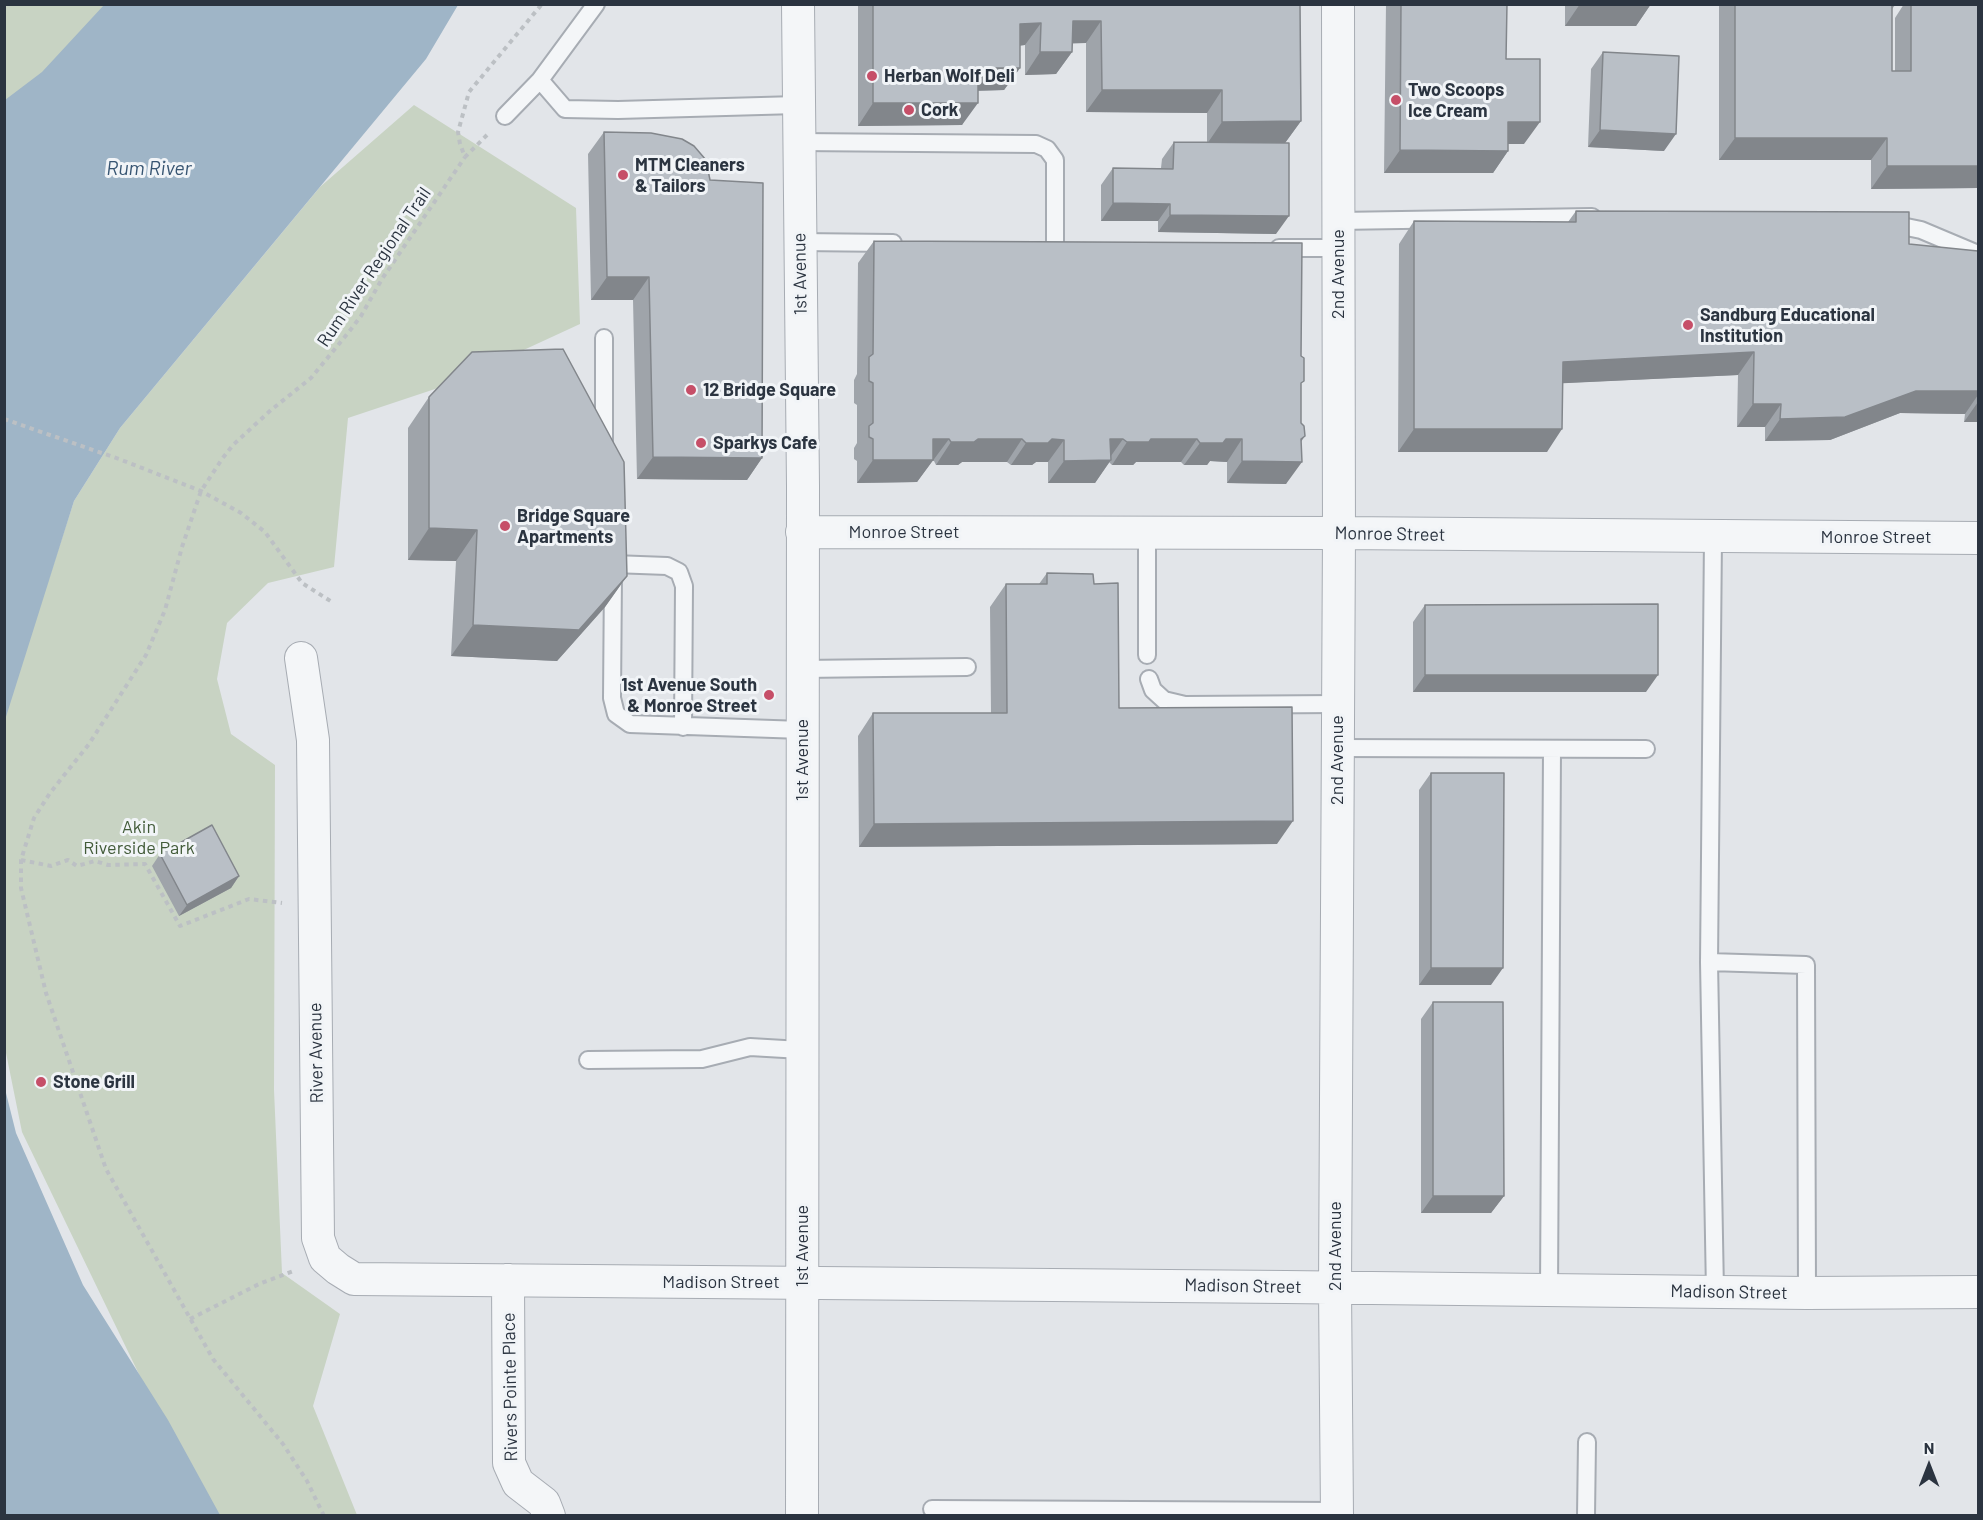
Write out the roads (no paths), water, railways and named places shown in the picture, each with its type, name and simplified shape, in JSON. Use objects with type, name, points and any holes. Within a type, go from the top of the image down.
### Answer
[{"type":"street","name":"1st Avenue","points":[[798,4],[802,532],[802,1515]]},
{"type":"street","name":"2nd Avenue","points":[[1337,1513],[1335,1288],[1339,533],[1338,4]]},
{"type":"street","name":"Monroe Street","points":[[802,532],[1978,538]]},
{"type":"street","name":"River Avenue","points":[[301,658],[313,740],[318,1238],[325,1258],[354,1280],[508,1280]]},
{"type":"street","name":"Madison Street","points":[[508,1280],[1549,1291],[1978,1292]]},
{"type":"street","name":"Rivers Pointe Place","points":[[508,1280],[509,1462],[518,1483],[544,1503],[549,1515]]},
{"type":"lane","points":[[505,116],[540,80],[596,4]]},
{"type":"lane","points":[[540,80],[565,109],[618,110],[797,105]]},
{"type":"lane","points":[[798,141],[1036,144],[1047,149],[1055,160],[1055,245]]},
{"type":"lane","points":[[1269,248],[1338,235],[1606,217]]},
{"type":"lane","points":[[1877,220],[1921,230],[1978,254]]},
{"type":"lane","points":[[799,242],[915,243]]},
{"type":"lane","points":[[604,338],[604,454],[606,463]]},
{"type":"lane","points":[[1147,533],[1148,655]]},
{"type":"lane","points":[[1713,537],[1709,962],[1715,1292]]},
{"type":"lane","points":[[683,727],[684,586],[679,572],[667,566],[613,558],[612,698],[616,714],[630,724],[683,727],[802,730]]},
{"type":"lane","points":[[802,669],[968,667]]},
{"type":"lane","points":[[1149,680],[1153,690],[1164,700],[1185,705],[1337,704]]},
{"type":"lane","points":[[1337,748],[1646,749]]},
{"type":"lane","points":[[1549,1291],[1552,749]]},
{"type":"lane","points":[[1709,962],[1806,965],[1807,1293]]},
{"type":"lane","points":[[588,1060],[702,1059],[750,1047],[801,1050]]},
{"type":"lane","points":[[1586,1515],[1587,1442]]},
{"type":"lane","points":[[932,1509],[1337,1513]]},
{"type":"water","name":"Rum River","points":[[104,5],[458,5],[426,59],[120,428],[74,501],[5,720],[5,100],[42,72]]},
{"type":"water","points":[[5,1089],[16,1133],[83,1285],[168,1420],[220,1515],[5,1515]]},
{"type":"place","name":"Herban Wolf Deli","points":[[872,76]]},
{"type":"place","name":"Two Scoops Ice Cream","points":[[1396,100]]},
{"type":"place","name":"Cork","points":[[909,110]]},
{"type":"place","name":"MTM Cleaners & Tailors","points":[[623,175]]},
{"type":"place","name":"Sandburg Educational Institution","points":[[1688,325]]},
{"type":"place","name":"12 Bridge Square","points":[[691,390]]},
{"type":"place","name":"Sparkys Cafe","points":[[701,443]]},
{"type":"place","name":"Bridge Square Apartments","points":[[505,526]]},
{"type":"place","name":"1st Avenue South & Monroe Street","points":[[769,695]]},
{"type":"place","name":"Stone Grill","points":[[41,1082]]},
{"type":"park label","name":"Akin Riverside Park","points":[[139,837]]}]
